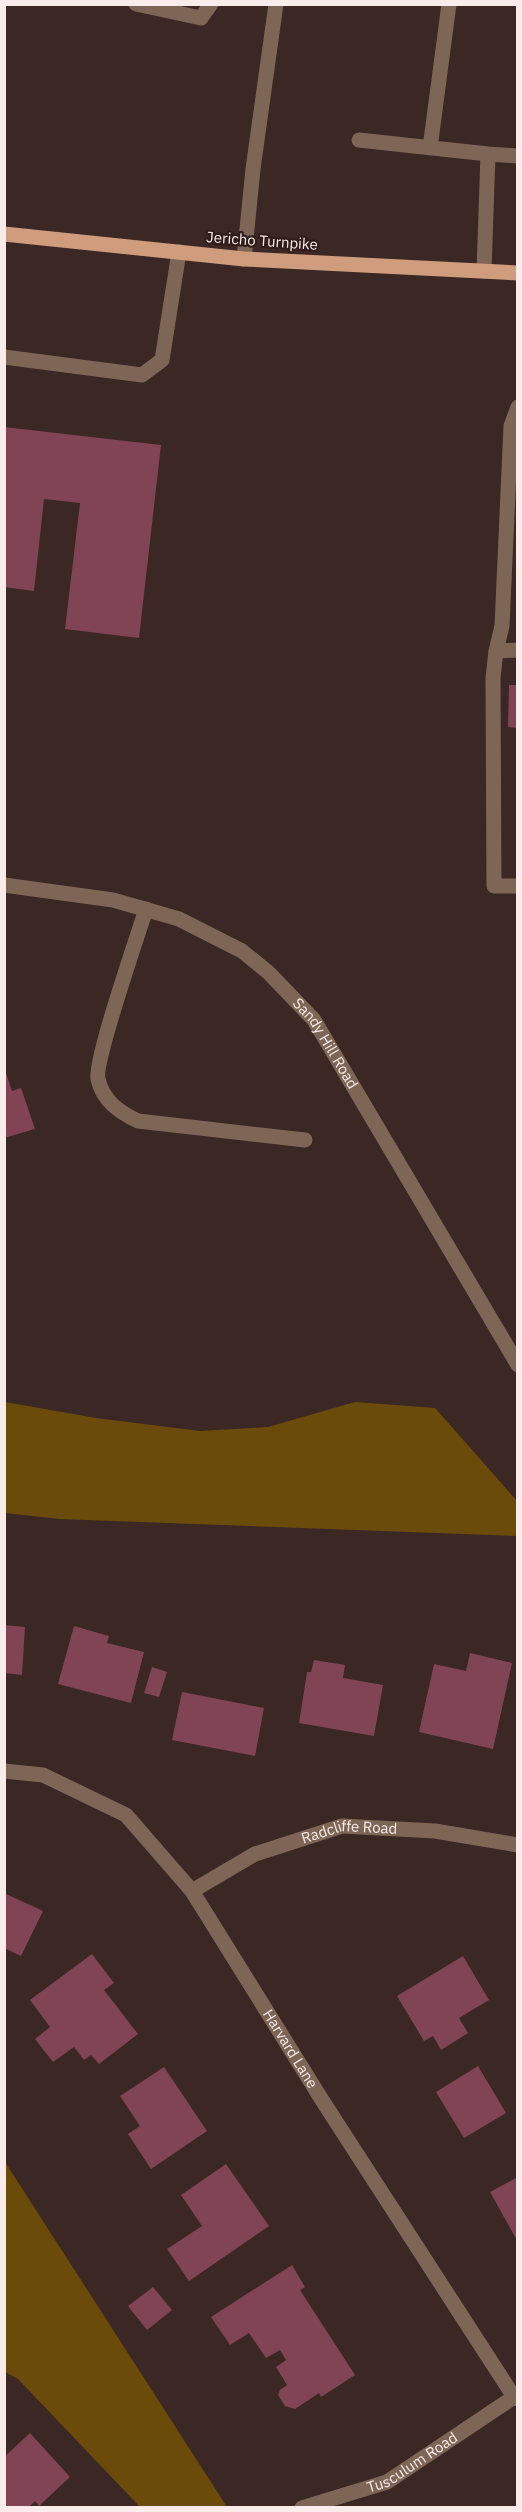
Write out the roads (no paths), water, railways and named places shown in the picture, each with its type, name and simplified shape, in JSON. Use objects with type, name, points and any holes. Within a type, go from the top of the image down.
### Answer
[{"type":"main road","name":"Jericho Turnpike","points":[[4,234],[244,259],[518,273]]},
{"type":"street","points":[[136,4],[201,18],[211,4]]},
{"type":"street","points":[[244,259],[253,169],[276,4]]},
{"type":"street","points":[[430,148],[449,4]]},
{"type":"street","points":[[359,140],[518,156]]},
{"type":"street","points":[[484,271],[488,154]]},
{"type":"street","points":[[4,357],[142,375],[162,360],[178,252]]},
{"type":"street","points":[[518,407],[511,426],[502,626],[495,651],[493,678],[494,886],[518,886]]},
{"type":"street","points":[[495,651],[518,650]]},
{"type":"street","name":"Sandy Hill Road","points":[[4,885],[113,900],[179,919],[242,951],[269,973],[314,1020],[518,1365]]},
{"type":"street","points":[[146,909],[103,1051],[98,1077],[105,1094],[118,1112],[138,1121],[305,1140]]},
{"type":"street","name":"Harvard Lane","points":[[4,1771],[43,1775],[126,1815],[192,1891],[316,2090],[515,2398]]},
{"type":"street","name":"Radcliffe Road","points":[[192,1891],[255,1854],[342,1826],[435,1831],[518,1845]]},
{"type":"street","name":"Tusculum Road","points":[[302,2508],[387,2482],[515,2398]]}]
